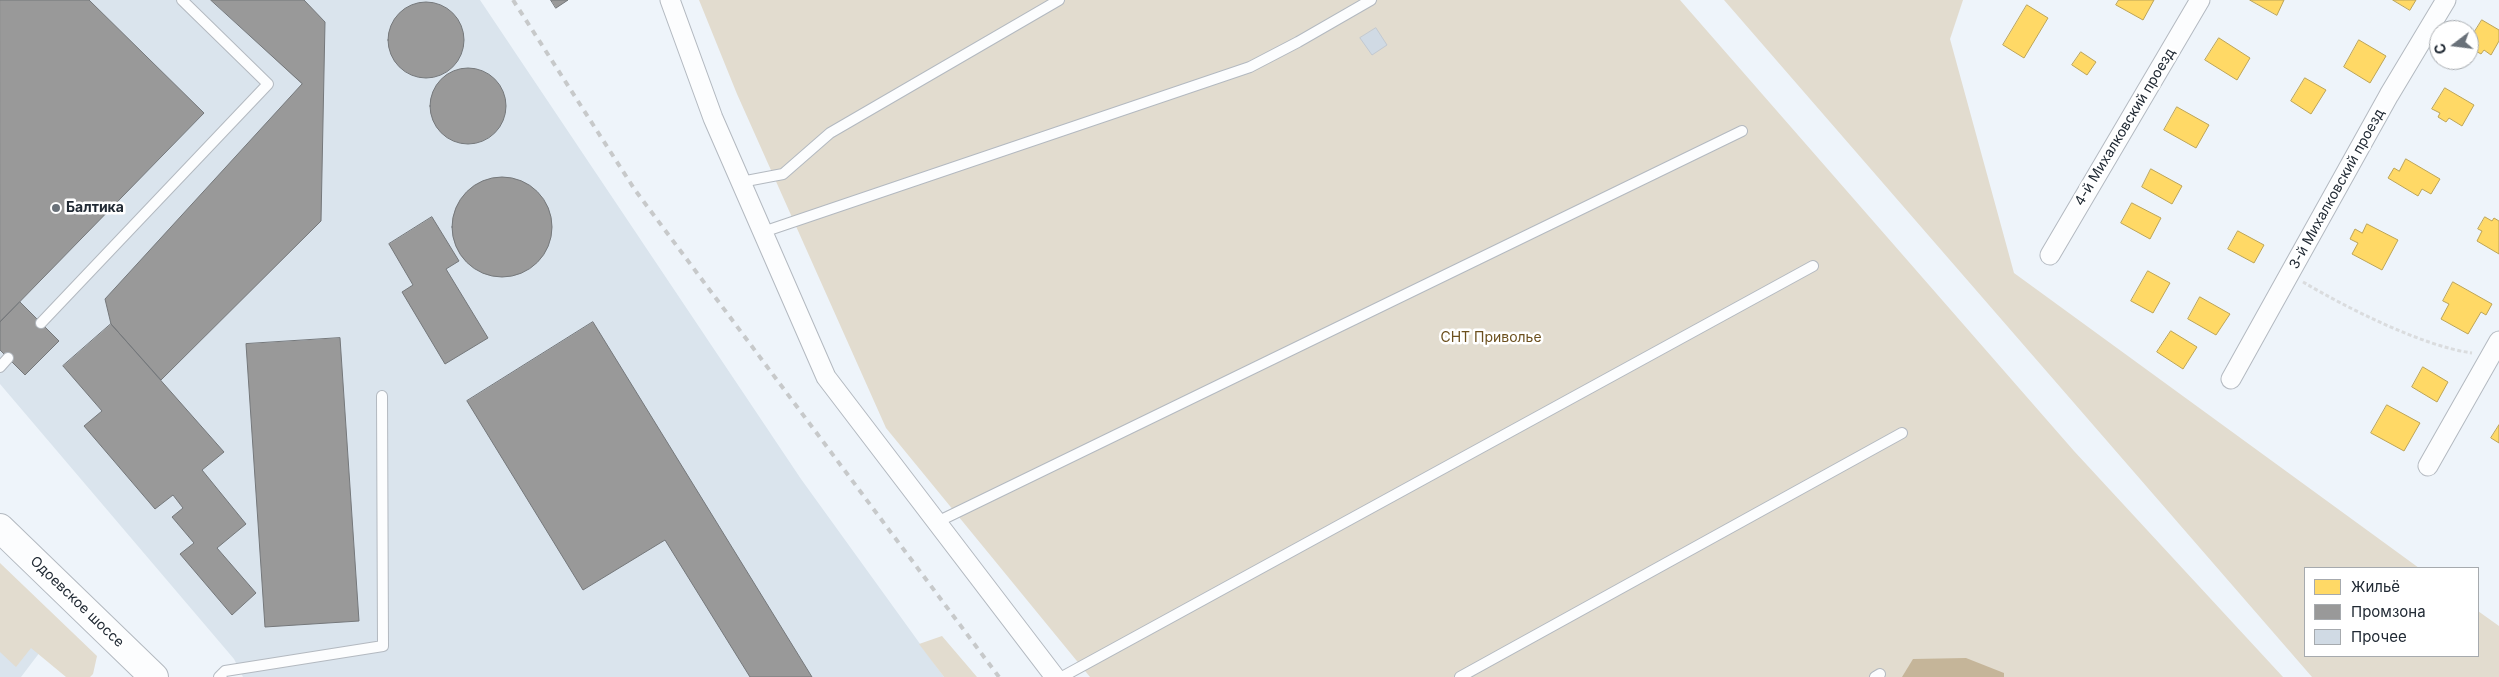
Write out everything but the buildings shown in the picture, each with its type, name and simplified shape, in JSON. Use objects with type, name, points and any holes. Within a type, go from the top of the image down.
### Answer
[{"type":"main road","name":"Одоевское шоссе","points":[[0,528],[154,677]]},
{"type":"street","points":[[670,0],[712,118],[826,377],[1055,677]]},
{"type":"street","name":"4-й Михалковский проезд","points":[[2050,254],[2200,0]]},
{"type":"street","name":"3-й Михалковский проезд","points":[[2231,379],[2389,95],[2446,0]]},
{"type":"street","points":[[2428,466],[2495,349]]},
{"type":"lane","points":[[41,323],[268,84],[182,0]]},
{"type":"lane","points":[[741,182],[783,174],[830,133],[1059,0]]},
{"type":"lane","points":[[763,232],[1250,67],[1371,0]]},
{"type":"lane","points":[[937,522],[1742,131]]},
{"type":"lane","points":[[1062,677],[1813,266]]},
{"type":"lane","points":[[0,367],[8,358]]},
{"type":"lane","points":[[219,677],[225,671],[383,646],[382,396]]},
{"type":"lane","points":[[1460,677],[1902,433]]},
{"type":"path","points":[[2289,274],[2350,308],[2418,337],[2450,348],[2495,349]]},
{"type":"shaded area","points":[[0,0],[480,0],[801,479],[944,677],[243,677],[234,659],[0,384]]},
{"type":"shaded area","points":[[0,614],[40,652],[21,677],[0,677]]},
{"type":"shaded area","points":[[1966,658],[2004,673],[2004,677],[1902,677],[1913,659]]},
{"type":"green space","name":"СНТ Приволье","points":[[699,0],[1680,0],[2074,451],[2283,677],[1090,677],[886,428],[737,94]]},
{"type":"green space","points":[[1724,0],[1963,0],[1950,39],[2014,273],[2418,567],[2304,567],[2304,657],[2479,657],[2479,612],[2499,626],[2499,677],[2312,677]]},
{"type":"green space","points":[[0,563],[97,656],[93,674],[90,677],[66,677],[31,648],[16,667],[0,652]]},
{"type":"green space","points":[[942,636],[977,677],[944,677],[919,644]]},
{"type":"railway","points":[[513,0],[635,190],[999,677]]},
{"type":"place","name":"Балтика","points":[[56,208]]}]
